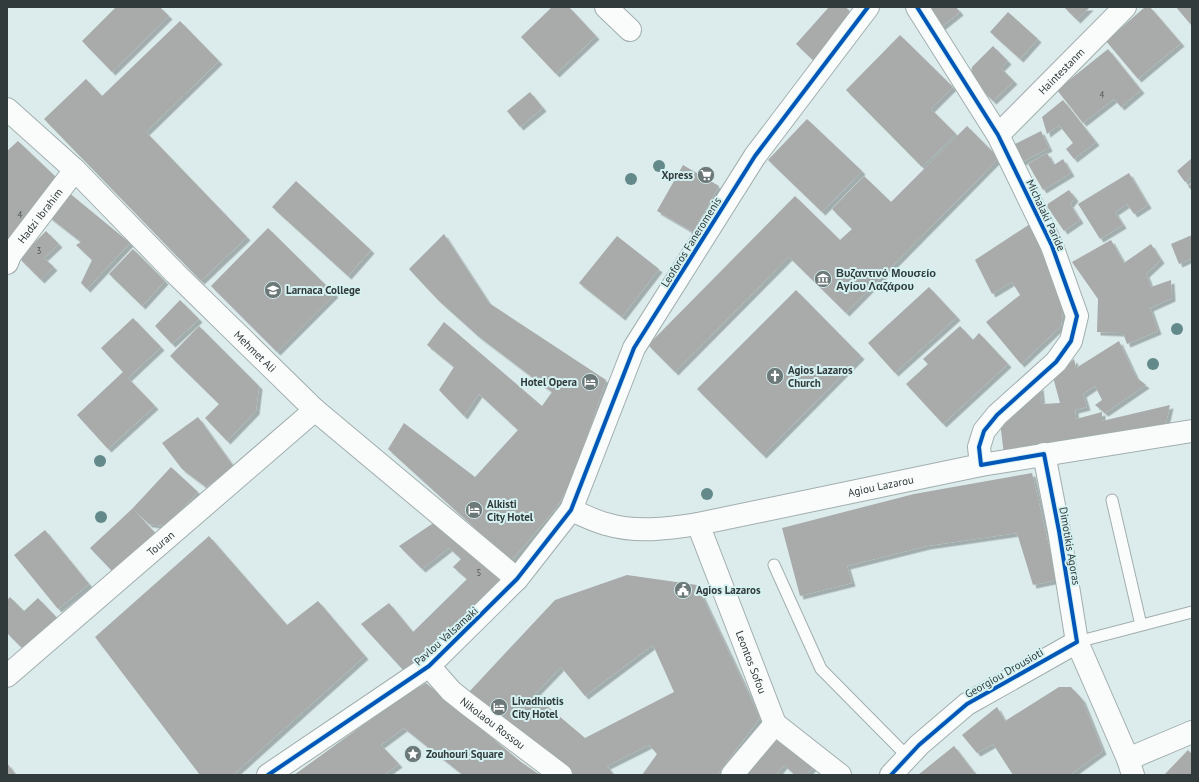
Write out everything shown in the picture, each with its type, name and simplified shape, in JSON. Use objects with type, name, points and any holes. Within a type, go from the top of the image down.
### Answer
[{"type":"street","points":[[606,7],[630,30]]},
{"type":"street","name":"Leoforos Faneromenis","points":[[572,510],[634,348],[755,156],[868,7]]},
{"type":"street","name":"Michalaki Paride","points":[[917,7],[998,135],[1052,246],[1077,316],[1071,341],[1056,362],[997,415],[984,431],[979,446],[981,465]]},
{"type":"street","name":"Haintestanm","points":[[998,135],[1125,7]]},
{"type":"street","name":"Mehmet Ali","points":[[7,109],[75,170],[174,273],[315,410],[517,579]]},
{"type":"street","name":"Hadzi Ibrahim","points":[[7,263],[10,255],[75,170]]},
{"type":"street","name":"Touran","points":[[7,676],[315,410]]},
{"type":"street","name":"Agiou Lazarou","points":[[572,510],[606,524],[634,529],[662,529],[698,524],[981,465],[1192,431]]},
{"type":"street","name":"Dimotikis Agoras","points":[[1044,454],[1060,531],[1077,642],[1131,767]]},
{"type":"street","name":"Pavlou Valsamaki","points":[[268,775],[429,666],[517,579],[572,510]]},
{"type":"street","name":"Leontos Sofou","points":[[698,524],[775,724]]},
{"type":"street","name":"Georgiou Drousioti","points":[[891,775],[908,757],[967,704],[1077,642]]},
{"type":"street","name":"Nikolaou Rossou","points":[[429,666],[451,691],[561,775]]},
{"type":"street","points":[[732,775],[775,724],[840,775]]},
{"type":"street","points":[[1131,767],[1192,732]]},
{"type":"lane","points":[[1112,500],[1142,625]]},
{"type":"lane","points":[[774,565],[821,669],[908,757]]},
{"type":"lane","points":[[1077,642],[1192,612]]},
{"type":"building","points":[[116,7],[160,7],[169,16],[112,72],[82,41]]},
{"type":"building","points":[[552,7],[569,7],[596,36],[556,74],[521,37]]},
{"type":"building","points":[[829,7],[845,7],[849,10],[849,16],[814,61],[796,44]]},
{"type":"building","points":[[922,7],[956,7],[960,12],[940,28]]},
{"type":"building","points":[[1064,7],[1090,7],[1077,20]]},
{"type":"building","points":[[1145,7],[1150,7],[1181,43],[1138,79],[1106,41]]},
{"type":"building","points":[[1176,7],[1192,7],[1192,26]]},
{"type":"building","points":[[1008,12],[1038,39],[1020,59],[990,32]]},
{"type":"building","points":[[180,21],[219,61],[146,132],[247,237],[201,281],[44,119],[86,79],[102,96]]},
{"type":"building","points":[[900,35],[953,87],[931,109],[956,134],[922,167],[846,90]]},
{"type":"building","points":[[993,46],[1008,61],[1001,68],[1014,81],[993,101],[970,78],[972,67]]},
{"type":"building","points":[[1108,49],[1141,90],[1121,107],[1114,99],[1083,123],[1057,90]]},
{"type":"building","points":[[530,92],[543,108],[520,127],[507,111]]},
{"type":"building","points":[[1063,100],[1096,142],[1074,159],[1066,149],[1073,143],[1059,125],[1047,134],[1042,117]]},
{"type":"building","points":[[807,119],[862,171],[822,212],[768,160]]},
{"type":"building","points":[[967,126],[999,158],[846,313],[789,257],[675,372],[648,345],[795,196],[840,240],[852,229],[832,209],[864,176],[891,202]]},
{"type":"building","points":[[1041,131],[1049,148],[1020,163],[1011,146]]},
{"type":"building","points":[[18,141],[59,180],[7,250],[7,151]]},
{"type":"building","points":[[1047,153],[1054,165],[1063,159],[1071,173],[1043,190],[1028,164]]},
{"type":"building","points":[[1192,158],[1192,176],[1185,182],[1177,171]]},
{"type":"building","points":[[683,165],[719,186],[693,232],[657,211]]},
{"type":"building","points":[[1129,173],[1148,205],[1134,214],[1127,204],[1115,212],[1123,225],[1100,239],[1078,204]]},
{"type":"building","points":[[296,181],[371,250],[348,276],[272,207]]},
{"type":"building","points":[[1192,183],[1192,191],[1188,186]]},
{"type":"building","points":[[1069,190],[1075,198],[1070,204],[1080,220],[1064,231],[1046,205]]},
{"type":"building","points":[[68,192],[130,243],[87,289],[81,283],[92,260],[76,245],[81,242],[49,217]]},
{"type":"building","points":[[1033,222],[1065,294],[1061,326],[1021,364],[986,322],[1020,295],[1012,282],[992,294],[975,260]]},
{"type":"building","name":"Larnaca College","points":[[268,228],[335,294],[277,352],[211,286]]},
{"type":"building","points":[[46,231],[59,244],[44,258],[54,267],[41,280],[19,258]]},
{"type":"building","points":[[444,234],[489,303],[606,380],[574,476],[557,507],[511,561],[388,449],[404,423],[475,477],[518,430],[479,394],[464,416],[439,390],[454,367],[427,345],[444,322],[542,406],[552,392],[478,336],[438,300],[409,269]]},
{"type":"building","points":[[1192,235],[1192,258],[1179,264],[1171,244]]},
{"type":"building","points":[[617,236],[659,269],[622,317],[579,283]]},
{"type":"building","points":[[1111,240],[1124,263],[1151,244],[1161,260],[1146,274],[1151,287],[1171,280],[1172,298],[1150,308],[1158,331],[1127,344],[1123,333],[1097,332],[1098,299],[1072,262]]},
{"type":"building","points":[[133,249],[165,281],[142,306],[109,274]]},
{"type":"building","points":[[929,287],[957,317],[895,373],[868,343]]},
{"type":"building","name":"Agios Lazaros Church","points":[[796,290],[861,356],[763,455],[697,389]]},
{"type":"building","points":[[180,300],[199,319],[172,344],[155,326]]},
{"type":"building","points":[[133,318],[161,347],[128,378],[155,406],[108,449],[77,415],[123,372],[101,348]]},
{"type":"building","points":[[199,326],[259,386],[256,411],[227,441],[205,418],[219,404],[170,356]]},
{"type":"building","points":[[960,326],[973,340],[979,333],[1008,364],[943,424],[906,384],[928,364],[923,359]]},
{"type":"building","points":[[1119,341],[1136,377],[1146,385],[1105,413],[1095,405],[1102,400],[1095,386],[1083,394],[1087,407],[1075,410],[1076,419],[1102,412],[1102,421],[1170,405],[1165,427],[1004,455],[1000,422],[1040,386],[1042,404],[1060,403],[1053,377],[1074,359],[1076,368]]},
{"type":"building","points":[[198,417],[234,467],[206,487],[182,469],[162,443]]},
{"type":"building","points":[[171,467],[198,492],[166,526],[149,524],[134,510],[157,535],[115,574],[90,548],[132,509]]},
{"type":"building","points":[[1032,473],[1057,580],[1033,585],[1017,533],[927,546],[847,566],[852,583],[800,596],[782,528],[914,494]]},
{"type":"building","points":[[438,520],[505,580],[432,651],[404,671],[361,624],[389,603],[413,632],[467,579],[453,567],[461,559],[449,548],[422,569],[399,546]]},
{"type":"building","points":[[45,530],[89,584],[58,609],[14,555]]},
{"type":"building","points":[[209,536],[287,625],[318,601],[365,656],[233,775],[200,775],[95,637]]},
{"type":"building","points":[[627,575],[697,585],[760,718],[717,775],[642,775],[657,754],[649,745],[607,766],[614,775],[574,775],[468,693],[555,600]],"holes":[[[653,645],[674,692],[585,738],[534,695],[561,667],[585,696]]]},
{"type":"building","points":[[10,597],[24,611],[38,598],[58,619],[25,651],[7,633],[7,600]]},
{"type":"building","points":[[426,683],[521,762],[540,775],[463,775],[404,728],[381,745],[399,764],[384,775],[294,775],[403,696]]},
{"type":"building","points":[[1059,687],[1071,687],[1082,699],[1103,751],[1070,775],[1013,775],[993,744],[977,753],[962,735],[997,707],[1005,721]]},
{"type":"building","points":[[785,737],[816,764],[806,775],[795,775],[784,765],[776,775],[735,775],[766,739]]},
{"type":"building","points":[[954,746],[974,772],[971,775],[918,775]]},
{"type":"building","points":[[1188,750],[1192,754],[1192,775],[1164,775]]},
{"type":"building","points":[[7,763],[15,774],[14,775],[7,775]]},
{"type":"cycle path","points":[[268,775],[429,666],[517,579],[571,510],[634,348],[755,156],[868,7]]},
{"type":"cycle path","points":[[891,775],[919,745],[967,704],[1077,642],[1059,531],[1044,454],[981,465],[979,447],[984,431],[997,415],[1056,362],[1071,341],[1077,316],[1052,246],[998,135],[917,7]]},
{"type":"place","name":"Xpress","points":[[706,175]]},
{"type":"place","name":"Βυζαντινό Μουσείο Αγίου Λαζάρου","points":[[823,279]]},
{"type":"place","name":"Larnaca College","points":[[273,290]]},
{"type":"place","name":"Agios Lazaros Church","points":[[775,376]]},
{"type":"place","name":"Hotel Opera","points":[[590,382]]},
{"type":"place","name":"Alkisti City Hotel","points":[[474,510]]},
{"type":"place","name":"Agios Lazaros","points":[[683,590]]},
{"type":"place","name":"Livadhiotis City Hotel","points":[[499,707]]},
{"type":"place","name":"Zouhouri Square","points":[[413,754]]}]
